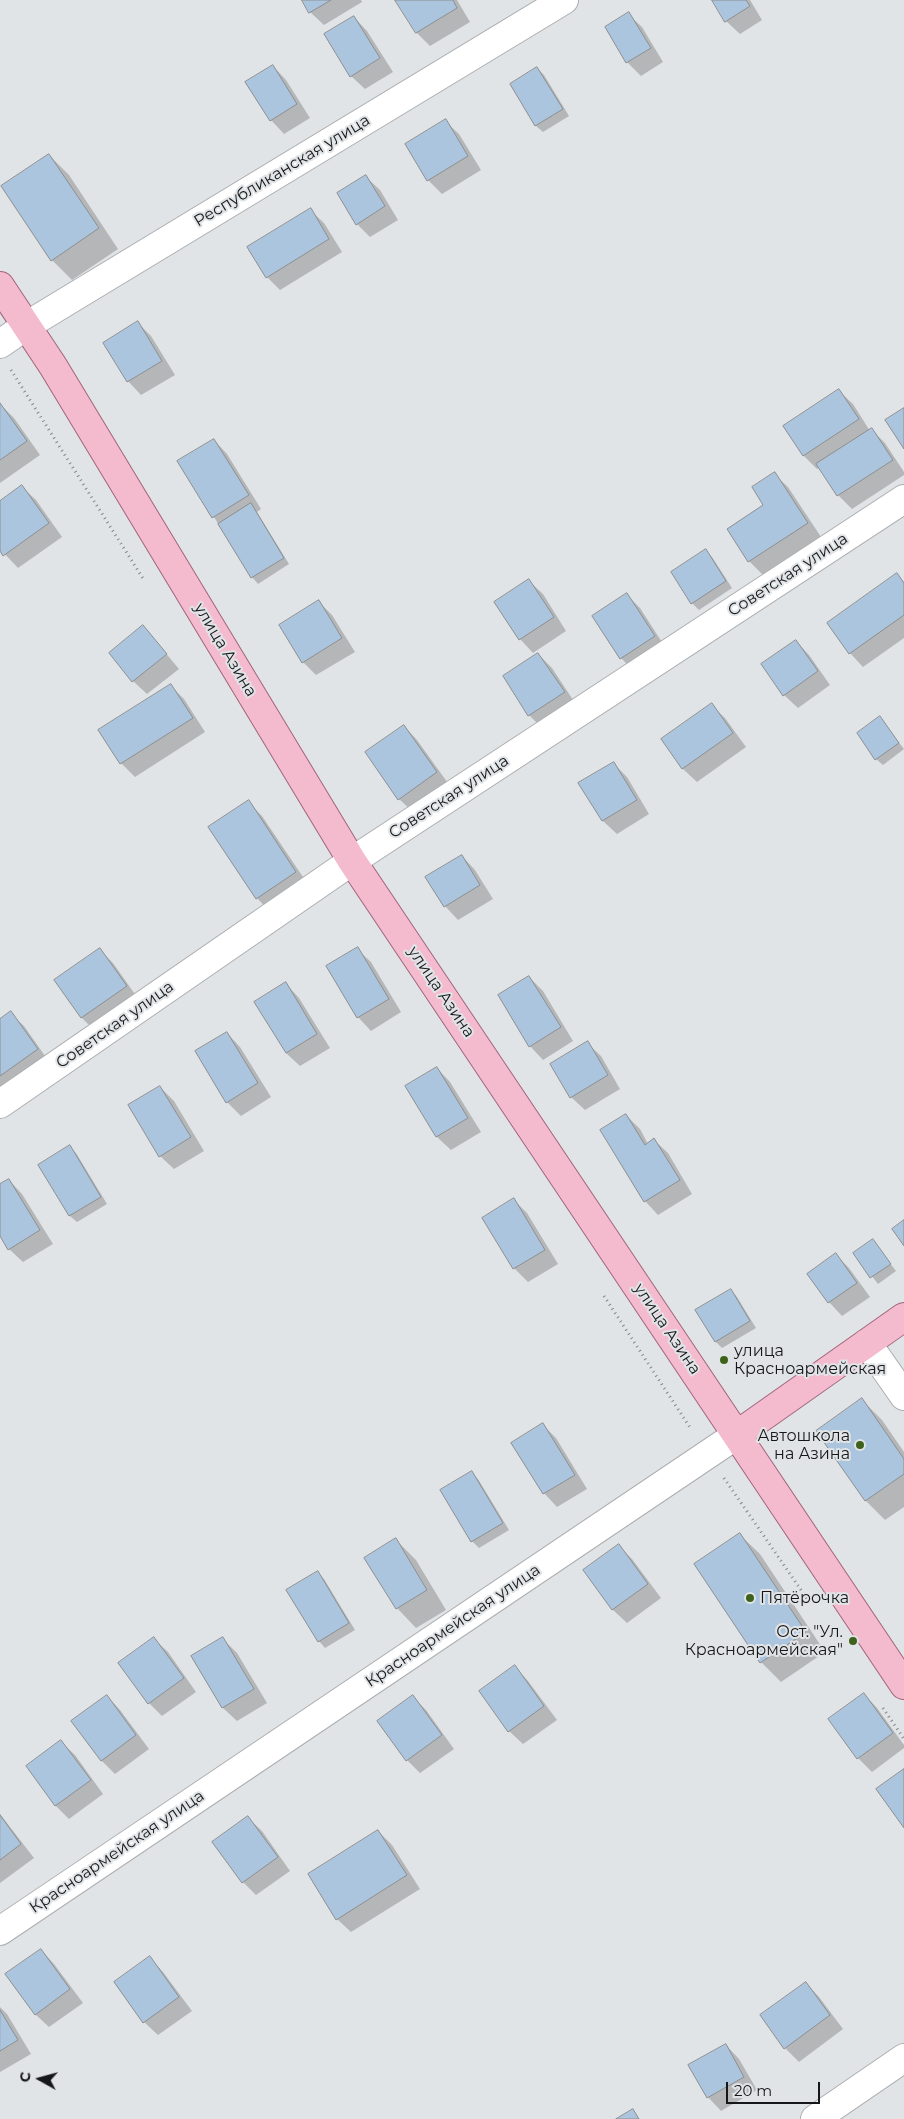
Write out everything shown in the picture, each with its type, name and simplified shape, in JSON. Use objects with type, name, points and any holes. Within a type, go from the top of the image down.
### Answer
[{"type":"main road","name":"улица Азина","points":[[0,286],[54,366],[352,861],[904,1684]]},
{"type":"main road","name":"Красноармейская улица","points":[[738,1434],[904,1317]]},
{"type":"street","name":"Республиканская улица","points":[[0,344],[26,326],[564,0]]},
{"type":"street","name":"Советская улица","points":[[0,1104],[352,861],[904,499]]},
{"type":"street","points":[[867,1343],[904,1396]]},
{"type":"street","name":"Красноармейская улица","points":[[0,1931],[738,1434]]},
{"type":"street","points":[[816,2119],[904,2058]]},
{"type":"building","points":[[302,0],[331,0],[309,13]]},
{"type":"building","points":[[395,0],[453,0],[457,8],[416,33]]},
{"type":"building","points":[[712,0],[746,0],[750,6],[725,22]]},
{"type":"building","points":[[629,12],[651,48],[626,63],[605,27]]},
{"type":"building","points":[[354,16],[380,58],[350,77],[324,34]]},
{"type":"building","points":[[273,65],[297,104],[270,121],[245,82]]},
{"type":"building","points":[[537,67],[563,109],[535,126],[510,84]]},
{"type":"building","points":[[446,119],[468,156],[427,181],[405,144]]},
{"type":"building","points":[[49,154],[99,228],[51,261],[1,186]]},
{"type":"building","points":[[366,175],[385,206],[356,225],[337,193]]},
{"type":"building","points":[[311,208],[329,239],[266,278],[247,247]]},
{"type":"building","points":[[138,321],[162,361],[127,382],[103,343]]},
{"type":"building","points":[[839,389],[859,419],[803,456],[783,426]]},
{"type":"building","points":[[0,403],[27,441],[0,460]]},
{"type":"building","points":[[904,408],[904,449],[885,420]]},
{"type":"building","points":[[872,428],[893,460],[837,496],[816,464]]},
{"type":"building","points":[[214,439],[249,495],[212,518],[177,461]]},
{"type":"building","points":[[775,472],[808,523],[748,562],[727,529],[763,505],[752,487]]},
{"type":"building","points":[[22,485],[49,523],[3,556],[0,551],[0,501]]},
{"type":"building","points":[[251,503],[284,558],[251,578],[218,524]]},
{"type":"building","points":[[706,549],[726,581],[691,604],[671,572]]},
{"type":"building","points":[[897,573],[904,583],[904,615],[849,654],[827,623]]},
{"type":"building","points":[[529,579],[554,617],[519,640],[494,602]]},
{"type":"building","points":[[627,593],[655,636],[620,659],[592,616]]},
{"type":"building","points":[[319,600],[342,638],[302,663],[279,625]]},
{"type":"building","points":[[143,625],[167,654],[132,682],[109,653]]},
{"type":"building","points":[[796,640],[818,671],[783,696],[761,664]]},
{"type":"building","points":[[538,653],[565,692],[528,716],[503,676]]},
{"type":"building","points":[[171,684],[193,718],[120,764],[98,730]]},
{"type":"building","points":[[712,703],[733,733],[682,769],[661,739]]},
{"type":"building","points":[[880,716],[899,743],[875,760],[857,733]]},
{"type":"building","points":[[404,725],[437,772],[398,800],[365,752]]},
{"type":"building","points":[[614,762],[637,800],[602,821],[578,783]]},
{"type":"building","points":[[249,800],[296,872],[256,899],[208,827]]},
{"type":"building","points":[[462,855],[480,885],[444,907],[425,877]]},
{"type":"building","points":[[358,947],[389,999],[357,1018],[326,966]]},
{"type":"building","points":[[100,948],[127,986],[81,1018],[54,980]]},
{"type":"building","points":[[529,976],[561,1027],[529,1047],[498,995]]},
{"type":"building","points":[[286,982],[317,1034],[286,1053],[254,1002]]},
{"type":"building","points":[[11,1011],[38,1049],[0,1076],[0,1019]]},
{"type":"building","points":[[227,1032],[258,1083],[226,1103],[195,1051]]},
{"type":"building","points":[[588,1041],[608,1075],[570,1098],[550,1064]]},
{"type":"building","points":[[437,1067],[468,1118],[436,1137],[405,1086]]},
{"type":"building","points":[[160,1086],[191,1137],[159,1157],[128,1105]]},
{"type":"building","points":[[626,1114],[645,1145],[654,1138],[680,1180],[644,1202],[600,1130]]},
{"type":"building","points":[[70,1145],[101,1197],[69,1216],[38,1165]]},
{"type":"building","points":[[9,1179],[40,1230],[8,1250],[0,1236],[0,1184]]},
{"type":"building","points":[[514,1198],[545,1250],[513,1269],[482,1218]]},
{"type":"building","points":[[904,1220],[904,1246],[892,1229]]},
{"type":"building","points":[[873,1239],[891,1264],[870,1278],[853,1253]]},
{"type":"building","points":[[836,1253],[857,1283],[828,1303],[807,1274]]},
{"type":"building","points":[[731,1289],[750,1321],[715,1342],[695,1310]]},
{"type":"building","name":"Автошкола на Азина","points":[[862,1398],[904,1459],[904,1474],[865,1501],[816,1431]]},
{"type":"building","points":[[543,1423],[575,1475],[543,1494],[511,1443]]},
{"type":"building","points":[[472,1471],[503,1523],[471,1542],[440,1490]]},
{"type":"building","name":"Пятёрочка","points":[[740,1533],[806,1632],[760,1663],[694,1564]]},
{"type":"building","points":[[396,1538],[427,1590],[396,1609],[364,1558]]},
{"type":"building","points":[[619,1544],[648,1584],[612,1610],[583,1570]]},
{"type":"building","points":[[318,1571],[349,1623],[318,1642],[286,1590]]},
{"type":"building","points":[[154,1637],[184,1678],[148,1704],[118,1663]]},
{"type":"building","points":[[223,1637],[254,1689],[222,1708],[191,1656]]},
{"type":"building","points":[[515,1665],[544,1706],[508,1732],[479,1691]]},
{"type":"building","points":[[864,1693],[893,1733],[857,1759],[828,1719]]},
{"type":"building","points":[[107,1695],[136,1735],[101,1761],[71,1721]]},
{"type":"building","points":[[413,1695],[442,1735],[406,1761],[377,1721]]},
{"type":"building","points":[[61,1740],[91,1780],[55,1806],[26,1766]]},
{"type":"building","points":[[904,1769],[904,1828],[876,1789]]},
{"type":"building","points":[[0,1815],[21,1844],[0,1860]]},
{"type":"building","points":[[248,1816],[278,1857],[242,1883],[212,1842]]},
{"type":"building","points":[[378,1830],[407,1875],[336,1920],[308,1874]]},
{"type":"building","points":[[41,1949],[70,1989],[35,2015],[5,1974]]},
{"type":"building","points":[[150,1956],[179,1997],[143,2023],[114,1982]]},
{"type":"building","points":[[806,1982],[830,2015],[784,2049],[760,2015]]},
{"type":"building","points":[[0,2010],[18,2040],[0,2051]]},
{"type":"building","points":[[726,2044],[744,2077],[707,2098],[688,2065]]},
{"type":"building","points":[[633,2109],[639,2119],[616,2119]]},
{"type":"place","name":"улица Красноармейская","points":[[724,1360]]},
{"type":"place","name":"Автошкола на Азина","points":[[860,1445]]},
{"type":"place","name":"Пятёрочка","points":[[750,1598]]},
{"type":"place","name":"Ост. \"Ул. Красноармейская\"","points":[[853,1641]]}]
